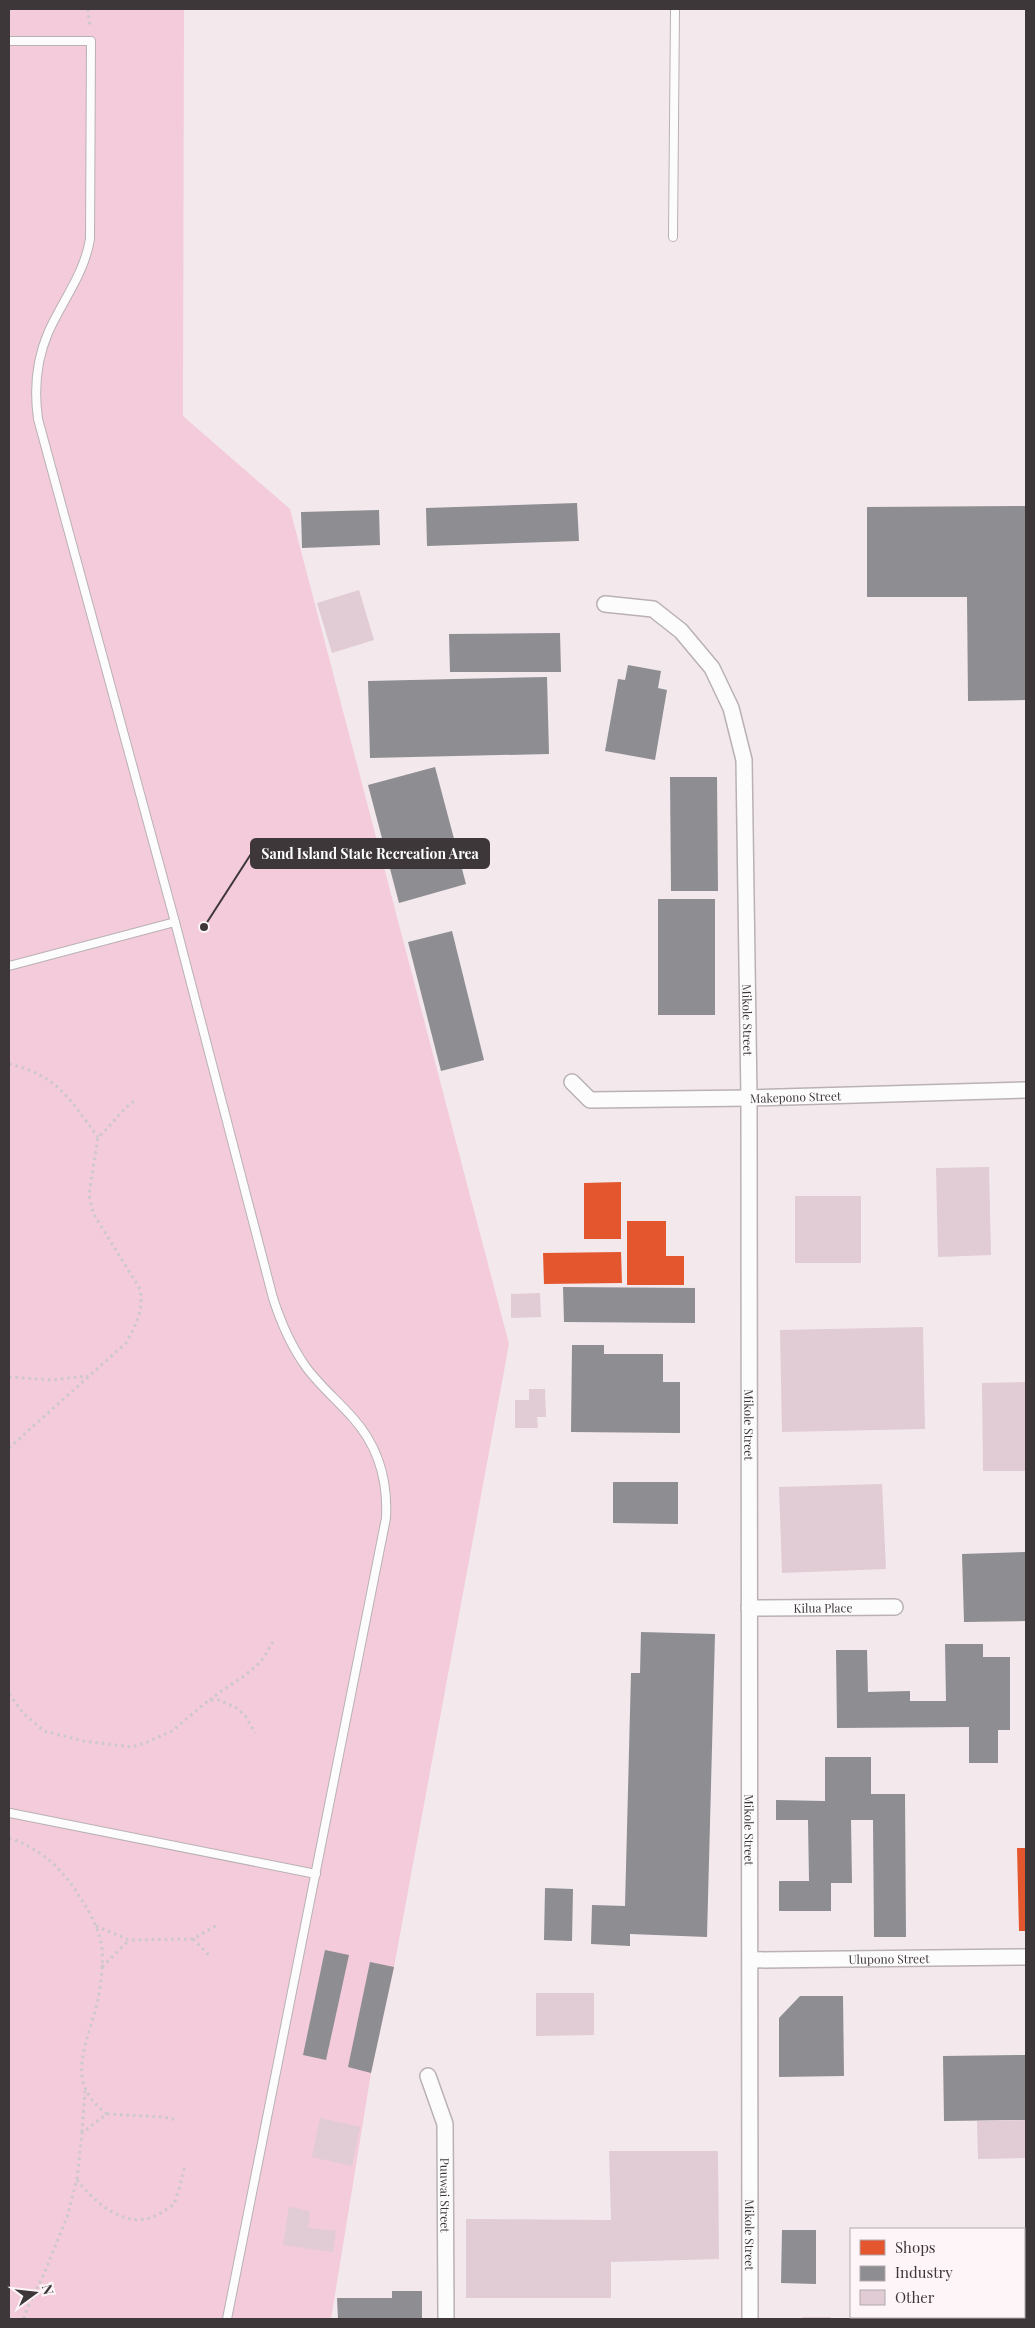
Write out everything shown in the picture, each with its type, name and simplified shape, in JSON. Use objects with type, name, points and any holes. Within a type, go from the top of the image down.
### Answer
[{"type":"street","name":"Mikole Street","points":[[605,604],[653,609],[681,631],[712,668],[731,708],[744,760],[748,1098],[751,1960],[750,2319]]},
{"type":"street","name":"Makepono Street","points":[[572,1082],[590,1100],[748,1098],[1026,1090]]},
{"type":"street","name":"Kilua Place","points":[[749,1608],[895,1606]]},
{"type":"street","name":"Ulupono Street","points":[[751,1960],[1026,1957]]},
{"type":"street","name":"Puuwai Street","points":[[428,2076],[445,2124],[446,2319]]},
{"type":"lane","points":[[673,237],[675,9]]},
{"type":"lane","points":[[9,41],[91,41],[90,239],[82,269],[42,348],[38,366],[35,401],[42,437],[175,922],[250,1214],[279,1316],[286,1333],[307,1367],[368,1437],[378,1459],[386,1488],[386,1518],[227,2319]]},
{"type":"lane","points":[[9,966],[175,922]]},
{"type":"lane","points":[[10,1813],[316,1874]]},
{"type":"path","points":[[88,9],[91,41]]},
{"type":"path","points":[[9,1064],[41,1075],[66,1093],[98,1137]]},
{"type":"path","points":[[9,1448],[126,1343],[136,1326],[143,1303],[140,1288],[93,1213],[89,1195],[98,1137],[106,1131],[126,1106],[136,1100]]},
{"type":"path","points":[[9,1378],[52,1380],[89,1375]]},
{"type":"path","points":[[9,1694],[23,1713],[44,1732],[66,1738],[132,1747],[159,1739],[172,1731],[223,1688],[239,1681],[253,1669],[262,1660],[273,1642]]},
{"type":"path","points":[[209,1700],[219,1700],[237,1708],[246,1717],[255,1733]]},
{"type":"path","points":[[9,1838],[35,1849],[65,1874],[96,1926],[102,1950],[94,2018],[82,2057],[85,2090],[76,2179],[58,2240],[24,2319]]},
{"type":"path","points":[[96,1926],[129,1940],[193,1938],[217,1925]]},
{"type":"path","points":[[193,1938],[210,1956]]},
{"type":"path","points":[[101,1967],[129,1940]]},
{"type":"path","points":[[85,2090],[107,2114]]},
{"type":"path","points":[[82,2133],[107,2114],[163,2117],[177,2120]]},
{"type":"path","points":[[76,2179],[95,2201],[125,2219],[141,2220],[154,2218],[174,2203],[185,2166]]},
{"type":"shaded area","points":[[9,9],[184,9],[183,416],[290,509],[509,1344],[394,1967],[371,2073],[331,2319],[9,2319]]},
{"type":"building: Shops","points":[[621,1182],[621,1239],[584,1239],[584,1183]]},
{"type":"building: Shops","points":[[627,1221],[666,1221],[666,1256],[684,1256],[684,1285],[627,1285]]},
{"type":"building: Shops","points":[[621,1252],[622,1283],[544,1284],[543,1253]]},
{"type":"building: Shops","points":[[1017,1848],[1026,1848],[1026,1931],[1019,1931]]},
{"type":"building: Industry","points":[[577,503],[579,541],[427,546],[426,508]]},
{"type":"building: Industry","points":[[1026,506],[1026,700],[968,701],[967,597],[867,597],[867,507]]},
{"type":"building: Industry","points":[[379,510],[380,545],[302,548],[301,512]]},
{"type":"building: Industry","points":[[560,633],[561,672],[450,672],[449,634]]},
{"type":"building: Industry","points":[[628,665],[661,671],[658,688],[667,690],[655,760],[605,751],[618,679],[625,680]]},
{"type":"building: Industry","points":[[547,677],[549,754],[370,758],[368,681]]},
{"type":"building: Industry","points":[[435,767],[466,884],[399,903],[368,785]]},
{"type":"building: Industry","points":[[670,777],[717,777],[718,891],[671,891]]},
{"type":"building: Industry","points":[[658,899],[715,899],[715,1015],[658,1015]]},
{"type":"building: Industry","points":[[452,931],[484,1060],[441,1071],[408,942]]},
{"type":"building: Industry","points":[[563,1287],[695,1288],[695,1323],[564,1322]]},
{"type":"building: Industry","points":[[572,1345],[604,1345],[604,1354],[663,1354],[663,1382],[680,1382],[680,1433],[571,1432]]},
{"type":"building: Industry","points":[[613,1482],[678,1482],[678,1524],[613,1523]]},
{"type":"building: Industry","points":[[1026,1552],[1026,1621],[964,1622],[962,1554]]},
{"type":"building: Industry","points":[[641,1632],[715,1634],[707,1937],[630,1934],[630,1946],[591,1944],[592,1905],[625,1906],[631,1673],[640,1673]]},
{"type":"building: Industry","points":[[945,1644],[983,1644],[983,1657],[1010,1657],[1010,1730],[998,1730],[998,1763],[969,1763],[969,1727],[837,1728],[836,1650],[867,1650],[868,1692],[910,1691],[910,1701],[946,1701]]},
{"type":"building: Industry","points":[[825,1757],[871,1757],[871,1794],[905,1794],[906,1937],[874,1937],[873,1820],[851,1820],[852,1883],[831,1883],[831,1911],[779,1911],[779,1881],[809,1881],[808,1820],[776,1820],[776,1800],[825,1801]]},
{"type":"building: Industry","points":[[545,1888],[573,1889],[572,1941],[544,1940]]},
{"type":"building: Industry","points":[[325,1950],[349,1955],[326,2060],[303,2055]]},
{"type":"building: Industry","points":[[370,1962],[394,1967],[371,2073],[348,2067]]},
{"type":"building: Industry","points":[[800,1996],[843,1996],[844,2076],[779,2077],[779,2018]]},
{"type":"building: Industry","points":[[1026,2055],[1026,2120],[944,2121],[943,2056]]},
{"type":"building: Industry","points":[[782,2230],[816,2230],[816,2284],[781,2283]]},
{"type":"building: Industry","points":[[392,2291],[422,2291],[422,2319],[338,2319],[337,2298],[392,2298]]},
{"type":"building: Other","points":[[359,590],[374,640],[332,653],[317,603]]},
{"type":"building: Other","points":[[989,1167],[991,1255],[938,1257],[936,1168]]},
{"type":"building: Other","points":[[795,1196],[861,1196],[861,1263],[795,1263]]},
{"type":"building: Other","points":[[540,1293],[541,1317],[511,1318],[511,1294]]},
{"type":"building: Other","points":[[923,1327],[925,1429],[782,1432],[780,1330]]},
{"type":"building: Other","points":[[1026,1382],[1026,1471],[983,1471],[982,1383]]},
{"type":"building: Other","points":[[529,1389],[545,1389],[546,1417],[537,1417],[538,1428],[515,1428],[515,1400],[529,1400]]},
{"type":"building: Other","points":[[882,1484],[886,1569],[782,1573],[779,1487]]},
{"type":"building: Other","points":[[536,1993],[594,1993],[594,2035],[536,2036]]},
{"type":"building: Other","points":[[320,2118],[360,2127],[352,2166],[312,2157]]},
{"type":"building: Other","points":[[1026,2120],[1026,2158],[978,2159],[977,2121]]},
{"type":"building: Other","points":[[609,2151],[718,2151],[719,2259],[611,2262],[611,2298],[466,2298],[466,2219],[611,2220]]},
{"type":"building: Other","points":[[289,2207],[310,2211],[308,2228],[336,2231],[333,2252],[283,2245]]},
{"type":"building: Other","points":[[802,2317],[831,2317],[831,2319],[802,2319]]},
{"type":"place","name":"Sand Island State Recreation Area","points":[[204,927]]}]
